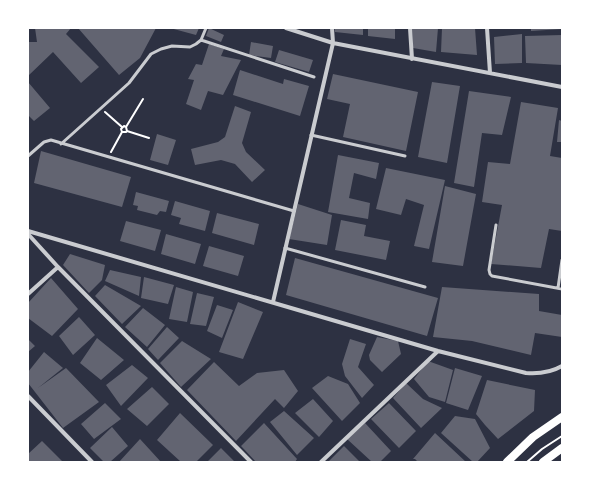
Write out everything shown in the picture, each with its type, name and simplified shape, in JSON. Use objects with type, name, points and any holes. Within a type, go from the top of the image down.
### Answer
[{"type":"main road","points":[[507,462],[533,437],[562,417]]},
{"type":"main road","points":[[545,460],[562,448]]},
{"type":"street","points":[[286,28],[333,43],[562,87]]},
{"type":"street","points":[[273,302],[333,43],[332,28]]},
{"type":"street","points":[[410,28],[412,59]]},
{"type":"street","points":[[487,28],[490,73]]},
{"type":"street","points":[[28,232],[58,267],[251,462]]},
{"type":"street","points":[[28,232],[438,351],[536,374],[556,370],[562,366]]},
{"type":"street","points":[[28,294],[58,267]]},
{"type":"street","points":[[321,462],[438,351]]},
{"type":"street","points":[[28,396],[92,462]]},
{"type":"lane","points":[[61,144],[129,83],[151,54],[161,48],[172,46],[190,47],[201,40],[206,28]]},
{"type":"lane","points":[[201,40],[314,77]]},
{"type":"lane","points":[[311,136],[405,156]]},
{"type":"lane","points":[[28,156],[44,142],[51,140],[294,211]]},
{"type":"lane","points":[[496,225],[489,270],[492,276],[562,289]]},
{"type":"lane","points":[[285,248],[425,287]]},
{"type":"lane","points":[[558,288],[562,260]]},
{"type":"path","points":[[126,127],[143,99]]},
{"type":"path","points":[[100,108],[122,127],[126,127]]},
{"type":"path","points":[[108,157],[122,132],[122,127]]},
{"type":"path","points":[[126,127],[128,130],[149,138]]},
{"type":"path","points":[[122,132],[126,132],[128,130]]},
{"type":"path","points":[[527,462],[542,449],[562,436]]},
{"type":"path","points":[[533,437],[542,449],[545,460]]},
{"type":"building","points":[[35,28],[71,28],[66,34],[99,67],[81,83],[53,52],[28,76],[28,42],[37,42]]},
{"type":"building","points":[[78,28],[156,28],[140,58],[119,75]]},
{"type":"building","points":[[170,28],[199,28],[196,35]]},
{"type":"building","points":[[209,28],[224,35],[221,42],[206,36]]},
{"type":"building","points":[[335,28],[363,28],[363,35],[335,32]]},
{"type":"building","points":[[368,28],[395,28],[395,39],[368,36]]},
{"type":"building","points":[[412,28],[438,28],[436,52],[413,48]]},
{"type":"building","points":[[442,28],[475,28],[477,55],[441,52]]},
{"type":"building","points":[[531,28],[562,28],[562,29],[531,31]]},
{"type":"building","points":[[522,34],[522,63],[495,64],[494,37]]},
{"type":"building","points":[[562,35],[562,65],[526,63],[525,36]]},
{"type":"building","points":[[251,42],[273,46],[271,58],[249,55]]},
{"type":"building","points":[[209,44],[224,49],[221,56],[241,60],[223,95],[208,91],[201,110],[186,104],[194,80],[188,79],[196,64],[202,65]]},
{"type":"building","points":[[279,50],[313,60],[309,72],[275,62]]},
{"type":"building","points":[[240,70],[283,84],[284,79],[309,86],[300,116],[233,95]]},
{"type":"building","points":[[333,74],[418,92],[406,151],[343,137],[350,104],[327,99]]},
{"type":"building","points":[[28,82],[50,108],[34,121],[28,115]]},
{"type":"building","points":[[432,82],[460,86],[447,163],[418,157]]},
{"type":"building","points":[[469,91],[511,97],[502,135],[482,133],[474,187],[454,183]]},
{"type":"building","points":[[521,102],[558,108],[550,156],[562,158],[562,231],[549,229],[541,268],[491,264],[502,205],[482,202],[488,162],[510,164]]},
{"type":"building","points":[[235,106],[251,112],[242,143],[246,152],[265,170],[252,182],[235,164],[221,160],[195,165],[191,149],[218,142],[225,137]]},
{"type":"building","points":[[559,120],[562,121],[562,142],[557,142]]},
{"type":"building","points":[[157,134],[176,140],[168,165],[150,160]]},
{"type":"building","points":[[41,151],[131,177],[122,207],[34,183]]},
{"type":"building","points":[[338,155],[379,163],[376,179],[354,173],[349,198],[370,203],[368,219],[328,212]]},
{"type":"building","points":[[386,168],[445,180],[429,249],[414,246],[424,205],[406,199],[401,215],[376,209]]},
{"type":"building","points":[[445,186],[476,194],[463,266],[432,262]]},
{"type":"building","points":[[136,192],[169,201],[166,212],[160,211],[157,215],[137,210],[138,206],[133,205]]},
{"type":"building","points":[[175,201],[210,211],[205,231],[179,224],[181,218],[171,215]]},
{"type":"building","points":[[298,204],[332,215],[327,245],[289,239]]},
{"type":"building","points":[[217,213],[259,224],[254,245],[212,233]]},
{"type":"building","points":[[341,220],[366,225],[364,236],[390,241],[386,260],[335,250]]},
{"type":"building","points":[[126,221],[161,230],[155,251],[120,241]]},
{"type":"building","points":[[166,234],[201,244],[195,264],[161,254]]},
{"type":"building","points":[[209,246],[244,256],[238,276],[203,266]]},
{"type":"building","points":[[70,254],[105,265],[102,280],[89,293],[63,265]]},
{"type":"building","points":[[295,258],[438,298],[427,336],[286,295]]},
{"type":"building","points":[[110,270],[141,277],[139,296],[105,281]]},
{"type":"building","points":[[144,277],[174,285],[168,304],[141,298]]},
{"type":"building","points":[[51,278],[78,309],[52,336],[28,318],[28,303]]},
{"type":"building","points":[[105,285],[141,306],[122,324],[95,296]]},
{"type":"building","points":[[176,287],[193,292],[187,322],[169,319]]},
{"type":"building","points":[[442,287],[539,294],[539,311],[562,315],[562,337],[535,333],[531,355],[472,341],[433,337]]},
{"type":"building","points":[[197,293],[214,297],[206,326],[190,324]]},
{"type":"building","points":[[238,302],[263,312],[243,359],[219,352]]},
{"type":"building","points":[[217,305],[233,310],[222,338],[207,331]]},
{"type":"building","points":[[143,308],[165,325],[147,347],[125,327]]},
{"type":"building","points":[[79,317],[95,335],[73,355],[59,336]]},
{"type":"building","points":[[167,327],[179,338],[158,360],[148,349]]},
{"type":"building","points":[[377,337],[398,341],[401,354],[382,372],[370,360],[369,355]]},
{"type":"building","points":[[97,338],[124,360],[101,380],[80,363]]},
{"type":"building","points":[[28,339],[35,346],[28,352]]},
{"type":"building","points":[[350,339],[366,344],[358,367],[374,385],[362,398],[345,376],[342,364]]},
{"type":"building","points":[[182,341],[211,359],[181,387],[160,363]]},
{"type":"building","points":[[44,352],[63,368],[38,388],[66,368],[99,402],[63,428],[28,383],[28,372]]},
{"type":"building","points":[[428,361],[453,370],[445,402],[429,397],[414,379]]},
{"type":"building","points":[[214,362],[239,386],[257,373],[284,370],[298,391],[284,408],[275,399],[236,441],[187,390]]},
{"type":"building","points":[[132,365],[148,378],[121,406],[106,385]]},
{"type":"building","points":[[455,368],[482,376],[468,410],[446,403]]},
{"type":"building","points":[[328,376],[348,384],[360,403],[342,421],[312,388]]},
{"type":"building","points":[[487,380],[535,390],[534,411],[498,439],[476,414]]},
{"type":"building","points":[[406,383],[423,399],[442,408],[421,428],[393,398]]},
{"type":"building","points":[[152,387],[169,404],[147,426],[127,409]]},
{"type":"building","points":[[313,399],[333,421],[319,437],[295,413]]},
{"type":"building","points":[[105,403],[121,419],[94,439],[81,424]]},
{"type":"building","points":[[389,403],[416,431],[399,448],[371,419]]},
{"type":"building","points":[[284,411],[314,438],[297,455],[270,422]]},
{"type":"building","points":[[180,413],[213,445],[196,462],[181,462],[157,440]]},
{"type":"building","points":[[455,416],[475,419],[490,448],[477,462],[473,462],[441,433]]},
{"type":"building","points":[[264,423],[297,459],[295,462],[256,462],[241,446]]},
{"type":"building","points":[[365,423],[391,451],[380,462],[372,462],[347,439]]},
{"type":"building","points":[[112,427],[128,446],[110,462],[104,462],[90,448]]},
{"type":"building","points":[[435,433],[466,462],[418,462],[413,459]]},
{"type":"building","points":[[140,439],[161,462],[119,462]]},
{"type":"building","points":[[42,441],[63,462],[28,462],[28,454]]},
{"type":"building","points":[[344,446],[360,462],[328,462]]},
{"type":"building","points":[[221,448],[235,462],[207,462]]}]
